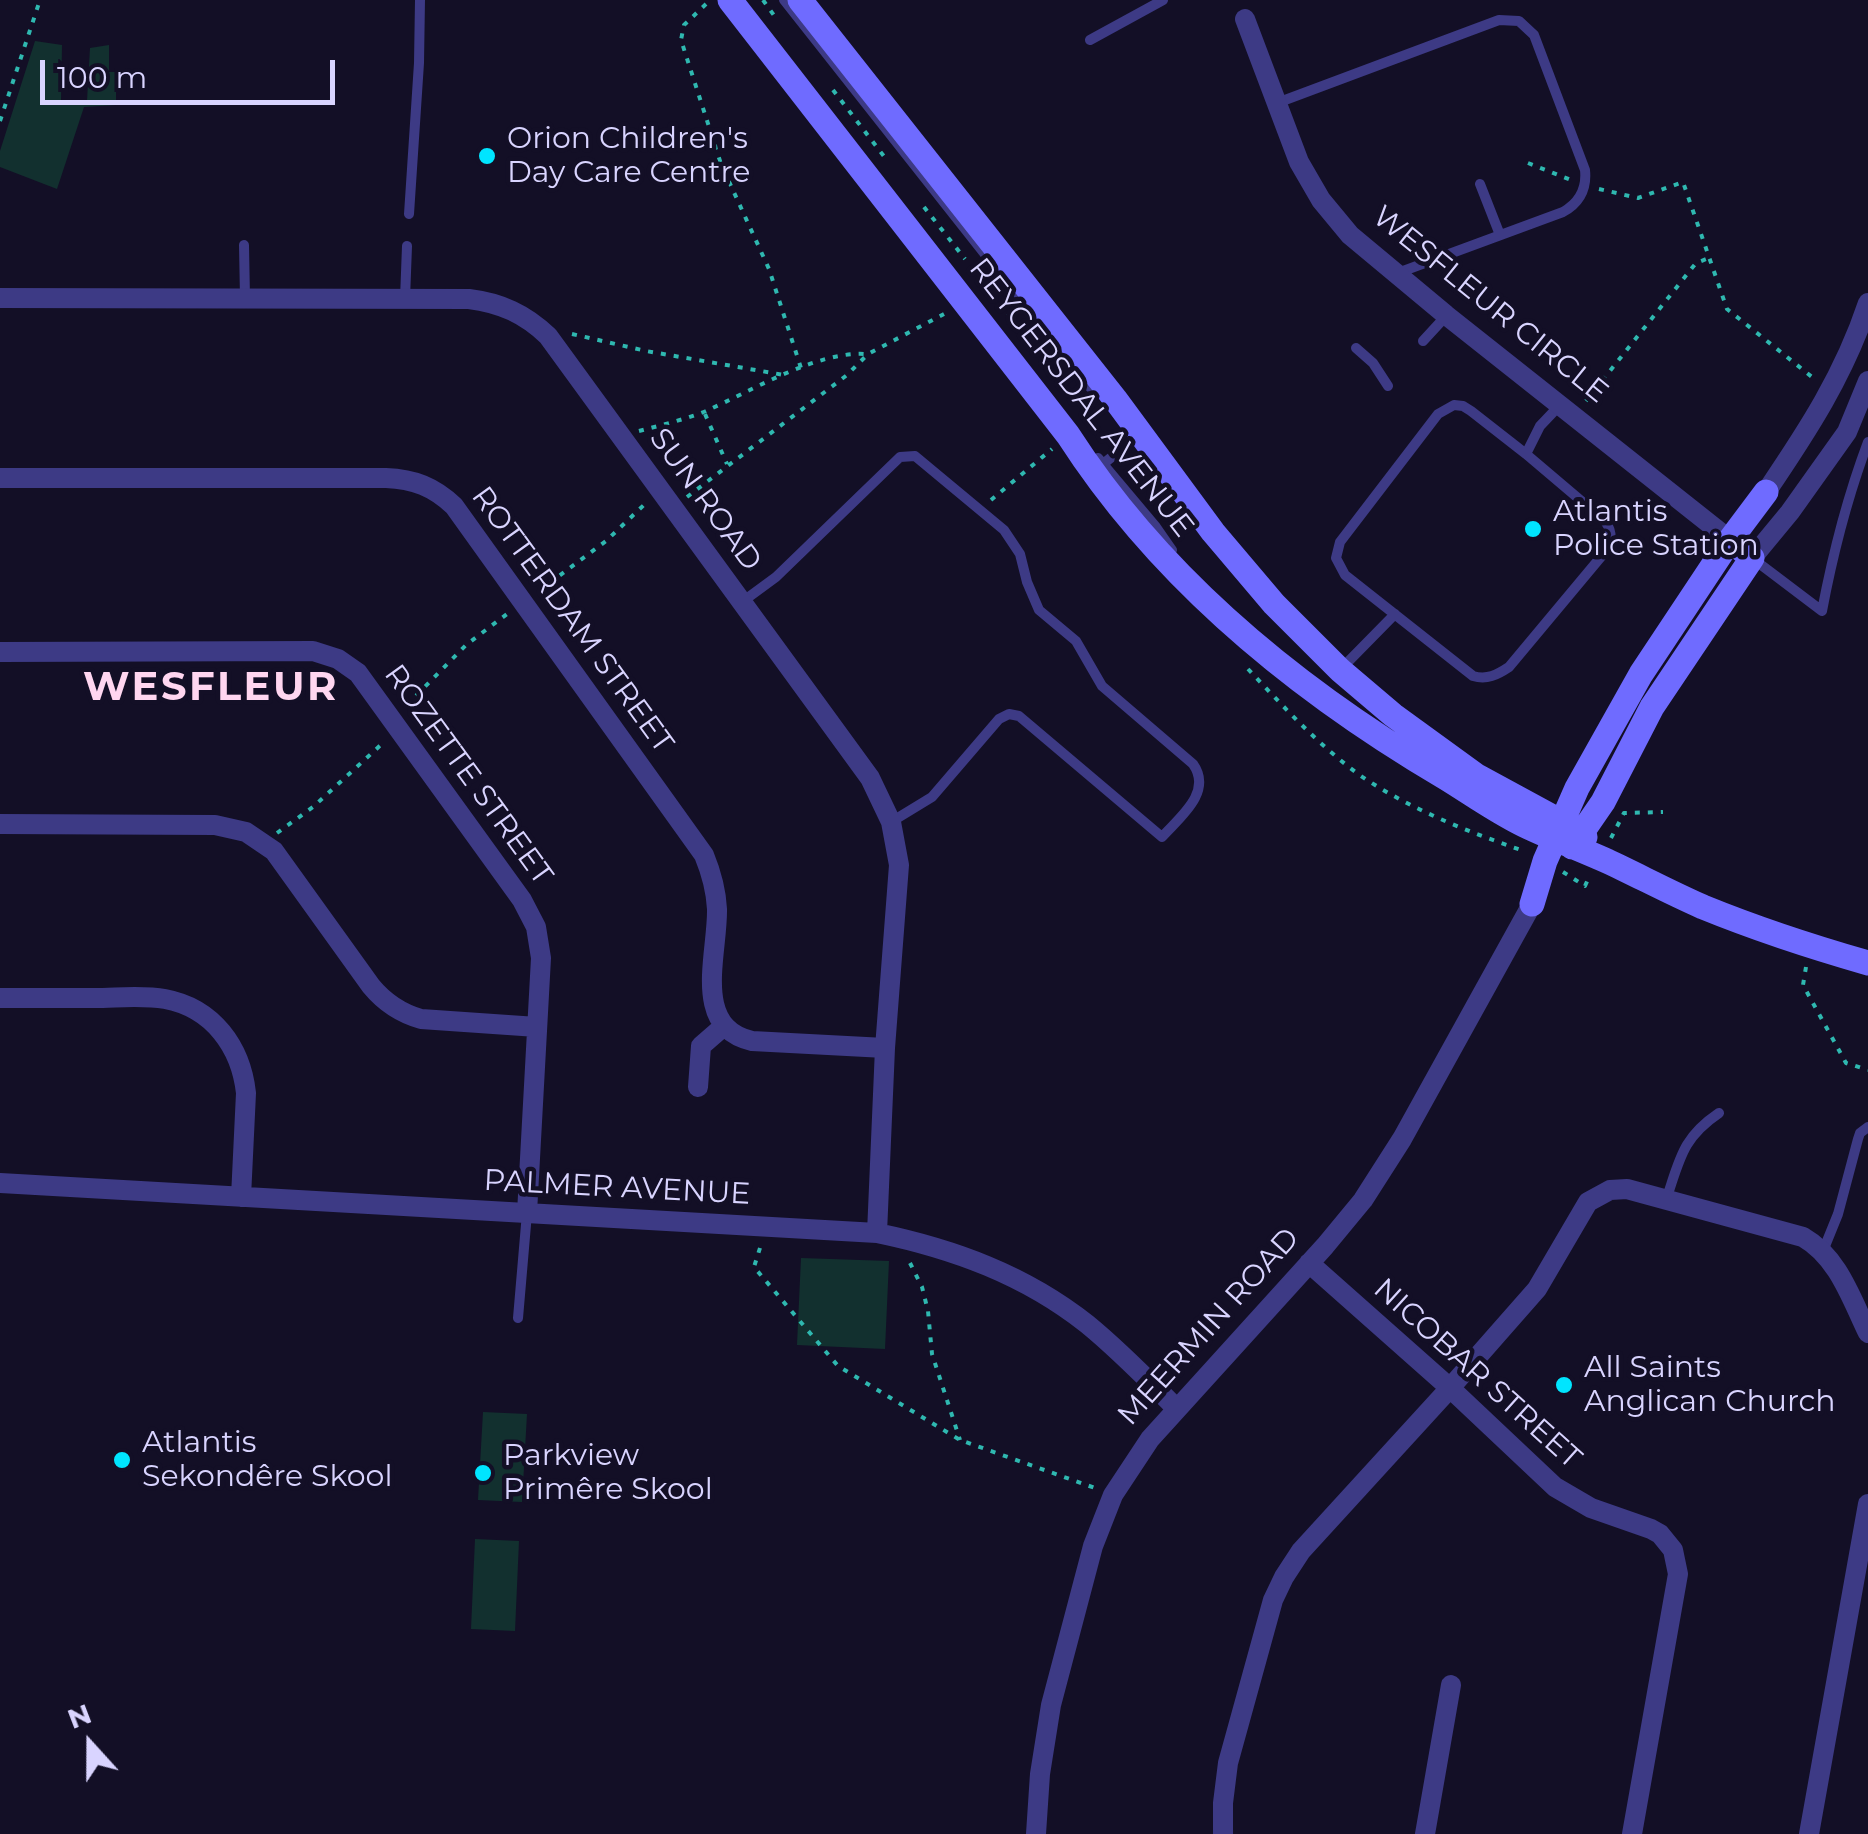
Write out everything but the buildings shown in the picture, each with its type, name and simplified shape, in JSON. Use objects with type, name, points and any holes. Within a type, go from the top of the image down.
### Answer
[{"type":"main road","name":"REYGERSDAL AVENUE","points":[[800,0],[1116,399],[1214,532],[1274,604],[1340,670],[1458,763],[1531,807],[1600,858],[1701,906],[1868,963]]},
{"type":"main road","name":"REYGERSDAL AVENUE","points":[[718,2],[1068,436],[1116,505],[1145,540],[1208,602],[1271,658],[1380,738],[1521,824],[1568,835]]},
{"type":"main road","points":[[1568,835],[1578,788],[1641,674],[1766,492]]},
{"type":"main road","name":"WESFLEUR CIRCLE","points":[[1730,540],[1752,558]]},
{"type":"main road","points":[[1568,835],[1603,802],[1652,708],[1752,558]]},
{"type":"main road","name":"MEERMIN ROAD","points":[[1532,904],[1549,886],[1568,835]]},
{"type":"street","name":"WESFLEUR CIRCLE","points":[[1241,6],[1299,162],[1350,235],[1730,540]]},
{"type":"street","name":"SUN ROAD","points":[[0,298],[485,301],[516,312],[538,326],[558,347],[870,778],[891,822],[899,865],[885,1048],[877,1233]]},
{"type":"street","points":[[1766,492],[1832,390],[1868,303]]},
{"type":"street","points":[[1752,558],[1848,432],[1868,381]]},
{"type":"street","name":"ROTTERDAM STREET","points":[[0,478],[386,478],[410,480],[434,490],[454,506],[704,855],[716,900],[712,1003],[724,1026]]},
{"type":"street","name":"ROZETTE STREET","points":[[0,652],[313,651],[348,665],[366,682],[530,913],[540,942],[527,1213]]},
{"type":"street","points":[[0,824],[215,825],[246,832],[264,842],[283,862],[389,1004],[422,1019],[537,1026]]},
{"type":"street","name":"MEERMIN ROAD","points":[[1036,1834],[1051,1705],[1093,1546],[1113,1495],[1136,1457],[1340,1229],[1384,1169],[1532,904]]},
{"type":"street","points":[[0,998],[164,999],[205,1016],[235,1050],[244,1078],[241,1196]]},
{"type":"street","points":[[698,1087],[700,1046],[724,1026],[732,1034],[752,1041],[885,1048]]},
{"type":"street","name":"PALMER AVENUE","points":[[0,1183],[877,1233],[975,1260],[1044,1294],[1090,1326],[1177,1408]]},
{"type":"street","points":[[1223,1834],[1228,1762],[1278,1588],[1301,1551],[1537,1289],[1594,1197],[1618,1188],[1792,1233],[1814,1243],[1832,1261],[1868,1333]]},
{"type":"street","name":"NICOBAR STREET","points":[[1308,1263],[1555,1487],[1591,1508],[1652,1528],[1668,1541],[1677,1558],[1678,1574],[1632,1834]]},
{"type":"street","points":[[1808,1834],[1868,1504]]},
{"type":"street","points":[[1425,1834],[1451,1686]]},
{"type":"lane","points":[[409,214],[420,0]]},
{"type":"lane","points":[[741,0],[1025,359]]},
{"type":"lane","points":[[784,0],[1180,498],[1214,532]]},
{"type":"lane","points":[[1090,40],[1163,0]]},
{"type":"lane","points":[[1276,104],[1499,20],[1524,24],[1534,35],[1583,163],[1585,185],[1577,201],[1570,208],[1396,274]]},
{"type":"lane","points":[[1480,184],[1500,235]]},
{"type":"lane","points":[[244,245],[245,299]]},
{"type":"lane","points":[[405,299],[407,246]]},
{"type":"lane","points":[[1424,341],[1446,315]]},
{"type":"lane","points":[[1356,348],[1373,363],[1388,386]]},
{"type":"lane","points":[[1036,374],[1103,464],[1156,526],[1208,602]]},
{"type":"lane","points":[[1454,405],[1463,406],[1526,454],[1609,526],[1612,539],[1509,667],[1491,677],[1473,676],[1346,575],[1336,558],[1337,551],[1438,414],[1454,405]]},
{"type":"lane","points":[[1526,454],[1540,426],[1567,410]]},
{"type":"lane","points":[[1103,464],[1134,440]]},
{"type":"lane","name":"WESFLEUR CIRCLE","points":[[1752,558],[1822,611],[1835,545],[1868,442]]},
{"type":"lane","points":[[742,602],[776,577],[896,460],[905,455],[918,458],[1004,530],[1020,554],[1039,610],[1076,641],[1102,686],[1194,764],[1201,778],[1200,790],[1162,838],[1019,716],[1009,714],[999,719],[932,797],[891,822]]},
{"type":"lane","points":[[1340,670],[1394,614]]},
{"type":"lane","points":[[1666,1200],[1683,1149],[1705,1122],[1719,1113]]},
{"type":"lane","points":[[1823,1250],[1838,1214],[1860,1133],[1868,1127]]},
{"type":"lane","points":[[518,1318],[527,1213]]},
{"type":"path","points":[[0,122],[40,0]]},
{"type":"path","points":[[763,0],[778,21]]},
{"type":"path","points":[[718,2],[684,25],[682,40],[721,164],[769,269],[801,368]]},
{"type":"path","points":[[832,90],[886,159]]},
{"type":"path","points":[[1528,163],[1585,185],[1638,198],[1683,182],[1727,310],[1812,377]]},
{"type":"path","points":[[924,207],[965,259]]},
{"type":"path","points":[[1567,410],[1696,263],[1710,257]]},
{"type":"path","points":[[1000,303],[1033,346]]},
{"type":"path","points":[[686,497],[847,375],[868,354],[944,314]]},
{"type":"path","points":[[574,334],[646,351],[784,374]]},
{"type":"path","points":[[639,432],[704,412],[801,368],[851,353],[868,354]]},
{"type":"path","points":[[1083,410],[1090,418]]},
{"type":"path","points":[[704,412],[727,464]]},
{"type":"path","points":[[980,510],[1052,448]]},
{"type":"path","points":[[264,842],[313,807],[358,767],[389,736],[393,720],[466,645],[606,541],[651,499]]},
{"type":"path","points":[[1624,813],[1663,812]]},
{"type":"path","points":[[1809,946],[1803,985],[1846,1063],[1868,1070]]},
{"type":"path","points":[[766,1227],[754,1267],[838,1366],[960,1440],[1113,1495]]},
{"type":"path","points":[[915,1241],[910,1263],[922,1287],[932,1354],[960,1440]]},
{"type":"green space","points":[[35,41],[62,45],[61,100],[87,101],[90,48],[109,45],[109,72],[116,72],[116,105],[84,107],[57,189],[0,167],[0,151]]},
{"type":"green space","points":[[801,1258],[889,1261],[885,1349],[797,1345]]},
{"type":"green space","points":[[483,1412],[527,1414],[522,1502],[478,1500]]},
{"type":"green space","points":[[475,1539],[519,1541],[515,1631],[471,1629]]},
{"type":"place","name":"Orion Children's Day Care Centre","points":[[487,156]]},
{"type":"place","name":"Atlantis Police Station","points":[[1533,529]]},
{"type":"place","name":"All Saints Anglican Church","points":[[1564,1385]]},
{"type":"place","name":"Atlantis Sekondêre Skool","points":[[122,1460]]},
{"type":"place","name":"Parkview Primêre Skool","points":[[483,1473]]},
{"type":"district","name":"WESFLEUR","points":[[211,688]]}]
